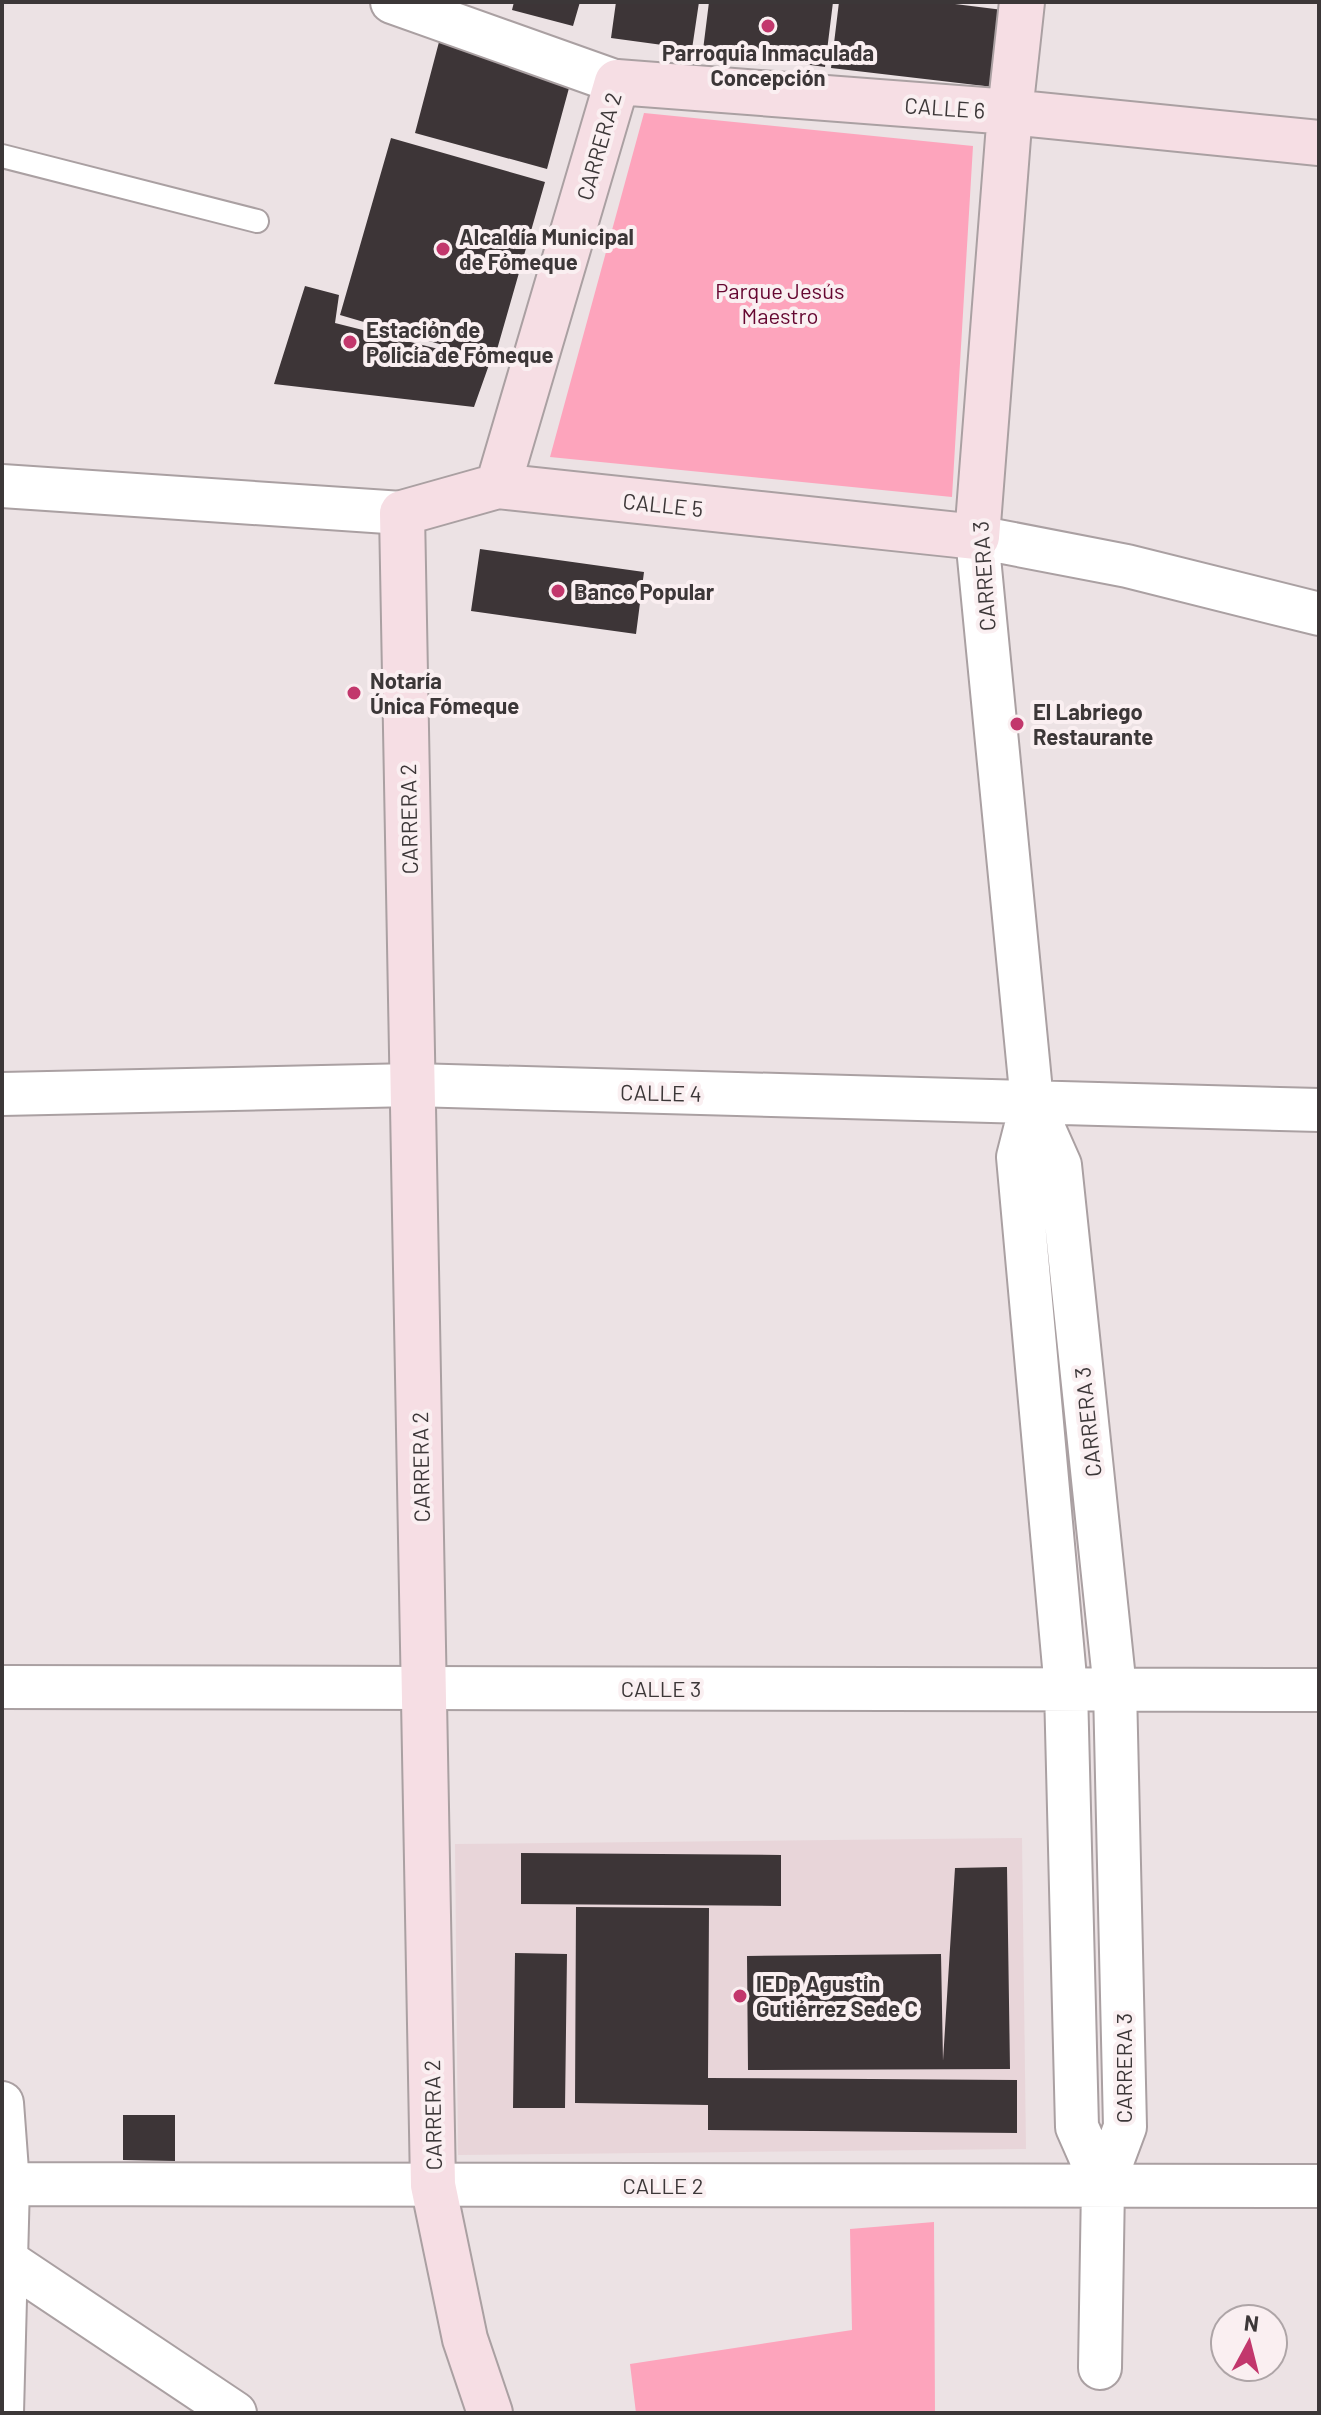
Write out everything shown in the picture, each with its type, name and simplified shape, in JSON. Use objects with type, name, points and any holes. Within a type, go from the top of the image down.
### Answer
[{"type":"street","name":"CALLE 6","points":[[392,2],[617,82],[1010,112],[1319,143]]},
{"type":"street","name":"CARRERA 3","points":[[1022,2],[1010,112],[977,537],[1032,1102],[1060,1165],[1115,1689],[1125,2127],[1103,2186]]},
{"type":"street","name":"CARRERA 2","points":[[498,486],[617,82]]},
{"type":"street","name":"CALLE 5","points":[[2,486],[402,513],[498,486],[977,537],[1127,566],[1319,614]]},
{"type":"street","name":"CARRERA 2","points":[[402,513],[433,2185],[465,2339],[490,2413]]},
{"type":"street","name":"CALLE 4","points":[[2,1094],[413,1085],[1319,1110]]},
{"type":"street","name":"CARRERA 3","points":[[1032,1102],[1018,1157],[1066,1689],[1077,2127],[1103,2186]]},
{"type":"street","name":"CALLE 3","points":[[2,1687],[1319,1690]]},
{"type":"street","points":[[2,2103],[8,2184],[2,2413]]},
{"type":"street","name":"CALLE 2","points":[[8,2184],[129,2172],[170,2172],[433,2185],[1319,2186]]},
{"type":"street","points":[[1100,2368],[1103,2186]]},
{"type":"street","points":[[6,2260],[235,2413]]},
{"type":"lane","points":[[2,156],[257,221]]},
{"type":"shaded area","name":"IEDp Agustín Gutiérrez Sede C","points":[[1022,1838],[1026,2149],[458,2155],[455,1844]]},
{"type":"green space","name":"Parque Jesús Maestro","points":[[644,113],[973,146],[952,497],[550,457]]},
{"type":"green space","points":[[934,2222],[935,2413],[636,2413],[630,2364],[852,2330],[850,2229]]},
{"type":"building","points":[[514,2],[580,2],[573,26],[512,10]]},
{"type":"building","points":[[616,2],[699,2],[692,49],[611,38]]},
{"type":"building","name":"Parroquia Inmaculada Concepción","points":[[709,2],[833,2],[825,67],[703,50]]},
{"type":"building","points":[[839,2],[939,2],[1003,10],[993,87],[831,68]]},
{"type":"building","points":[[439,42],[572,77],[547,169],[415,133]]},
{"type":"building","name":"Alcaldía Municipal de Fómeque","points":[[391,138],[545,182],[494,360],[340,315]]},
{"type":"building","name":"Estación de Policía de Fómeque","points":[[305,286],[339,295],[335,323],[490,362],[474,407],[274,384]]},
{"type":"building","name":"Banco Popular","points":[[480,549],[644,572],[636,634],[471,611]]},
{"type":"building","points":[[521,1853],[781,1855],[781,1906],[521,1904]]},
{"type":"building","points":[[1007,1867],[1010,2069],[748,2070],[747,1956],[941,1954],[943,2061],[955,1868]]},
{"type":"building","points":[[576,1907],[709,1908],[708,2078],[1017,2080],[1017,2133],[708,2130],[708,2105],[575,2103]]},
{"type":"building","points":[[515,1953],[567,1954],[565,2108],[513,2108]]},
{"type":"building","points":[[123,2115],[175,2115],[175,2161],[123,2160]]},
{"type":"place","name":"Parroquia Inmaculada Concepción","points":[[768,26]]},
{"type":"place","name":"Alcaldía Municipal de Fómeque","points":[[443,249]]},
{"type":"place","name":"Estación de Policía de Fómeque","points":[[350,342]]},
{"type":"place","name":"Banco Popular","points":[[558,591]]},
{"type":"place","name":"Notaría Única Fómeque","points":[[354,693]]},
{"type":"place","name":"El Labriego Restaurante","points":[[1017,724]]},
{"type":"place","name":"IEDp Agustín Gutiérrez Sede C","points":[[740,1996]]}]
